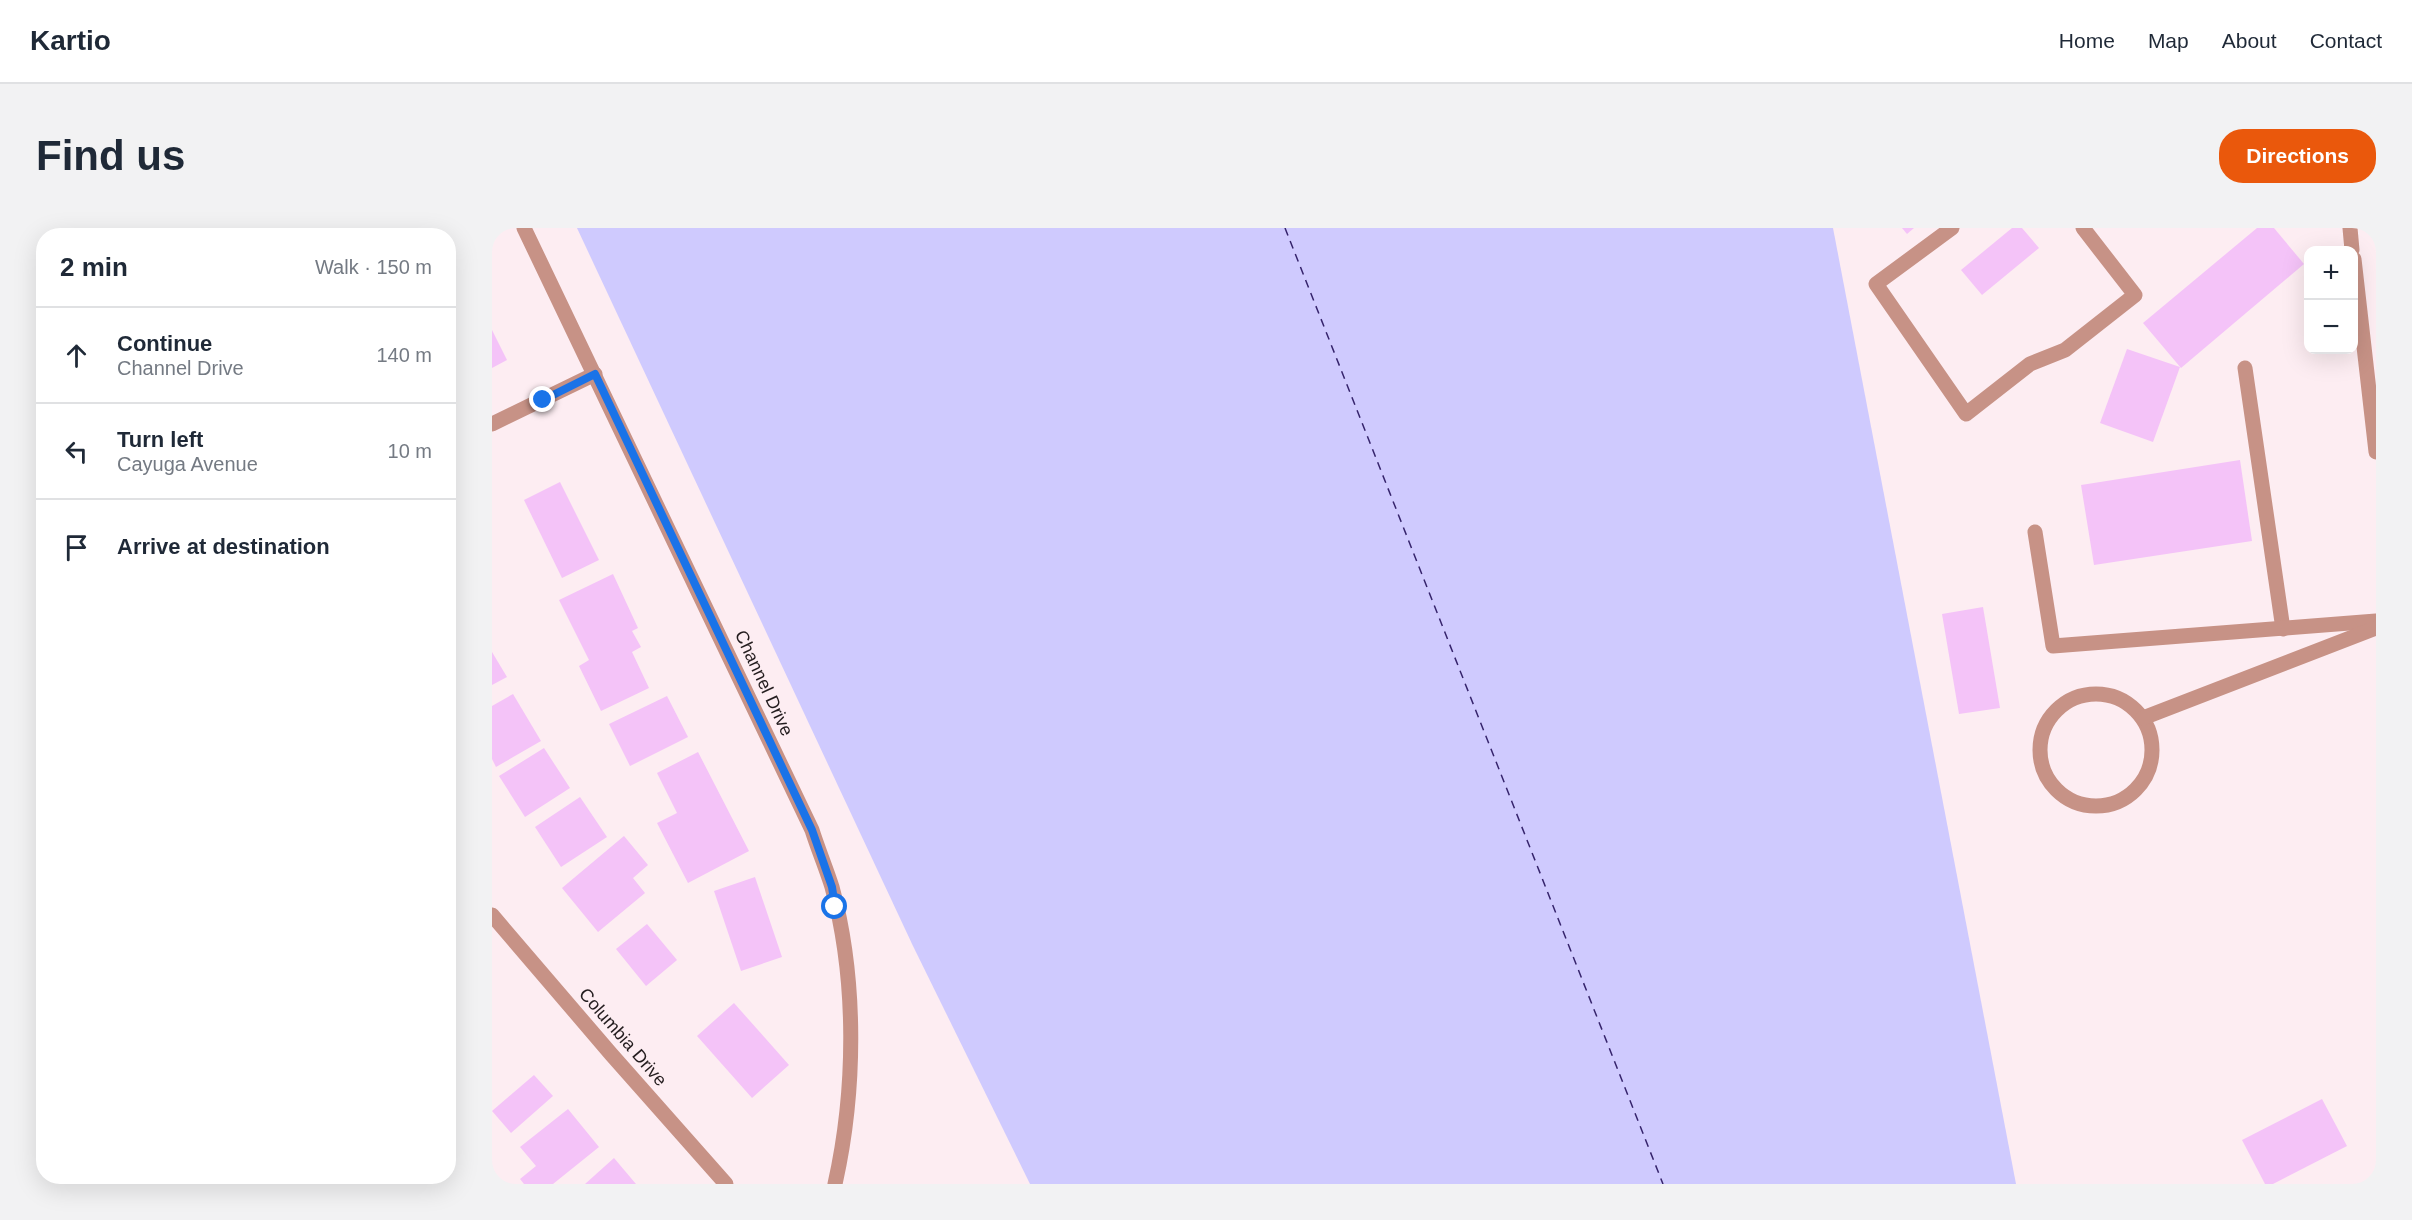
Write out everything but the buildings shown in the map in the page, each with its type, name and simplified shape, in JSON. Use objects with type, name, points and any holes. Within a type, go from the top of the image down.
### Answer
[{"type":"street","name":"Channel Drive","points":[[524,228],[812,830],[832,887],[843,947],[851,1070],[835,1184]]},
{"type":"street","points":[[1953,228],[1876,284],[1966,414],[2030,364],[2065,350],[2134,295],[2083,228]]},
{"type":"street","points":[[2350,228],[2352,246]]},
{"type":"street","points":[[2358,294],[2376,452]]},
{"type":"street","points":[[2245,368],[2283,629]]},
{"type":"street","points":[[492,424],[595,374]]},
{"type":"street","points":[[2035,532],[2053,646],[2376,621]]},
{"type":"street","points":[[2143,718],[2376,628]]},
{"type":"street","points":[[2091,693],[2111,695],[2129,703],[2143,718],[2151,735],[2152,755],[2147,774],[2136,790],[2120,801],[2100,807],[2083,805],[2066,798],[2053,787],[2043,772],[2039,755],[2040,737],[2046,721],[2057,707],[2072,698],[2091,693]]},
{"type":"street","name":"Columbia Drive","points":[[492,915],[610,1054],[726,1184]]},
{"type":"shaded area","points":[[577,228],[1833,228],[2016,1184],[1030,1184],[913,946]]},
{"type":"ferry route","points":[[1285,228],[1663,1184]]},
{"type":"route","points":[[543,400],[595,374],[812,830],[832,887],[835,907]]}]
